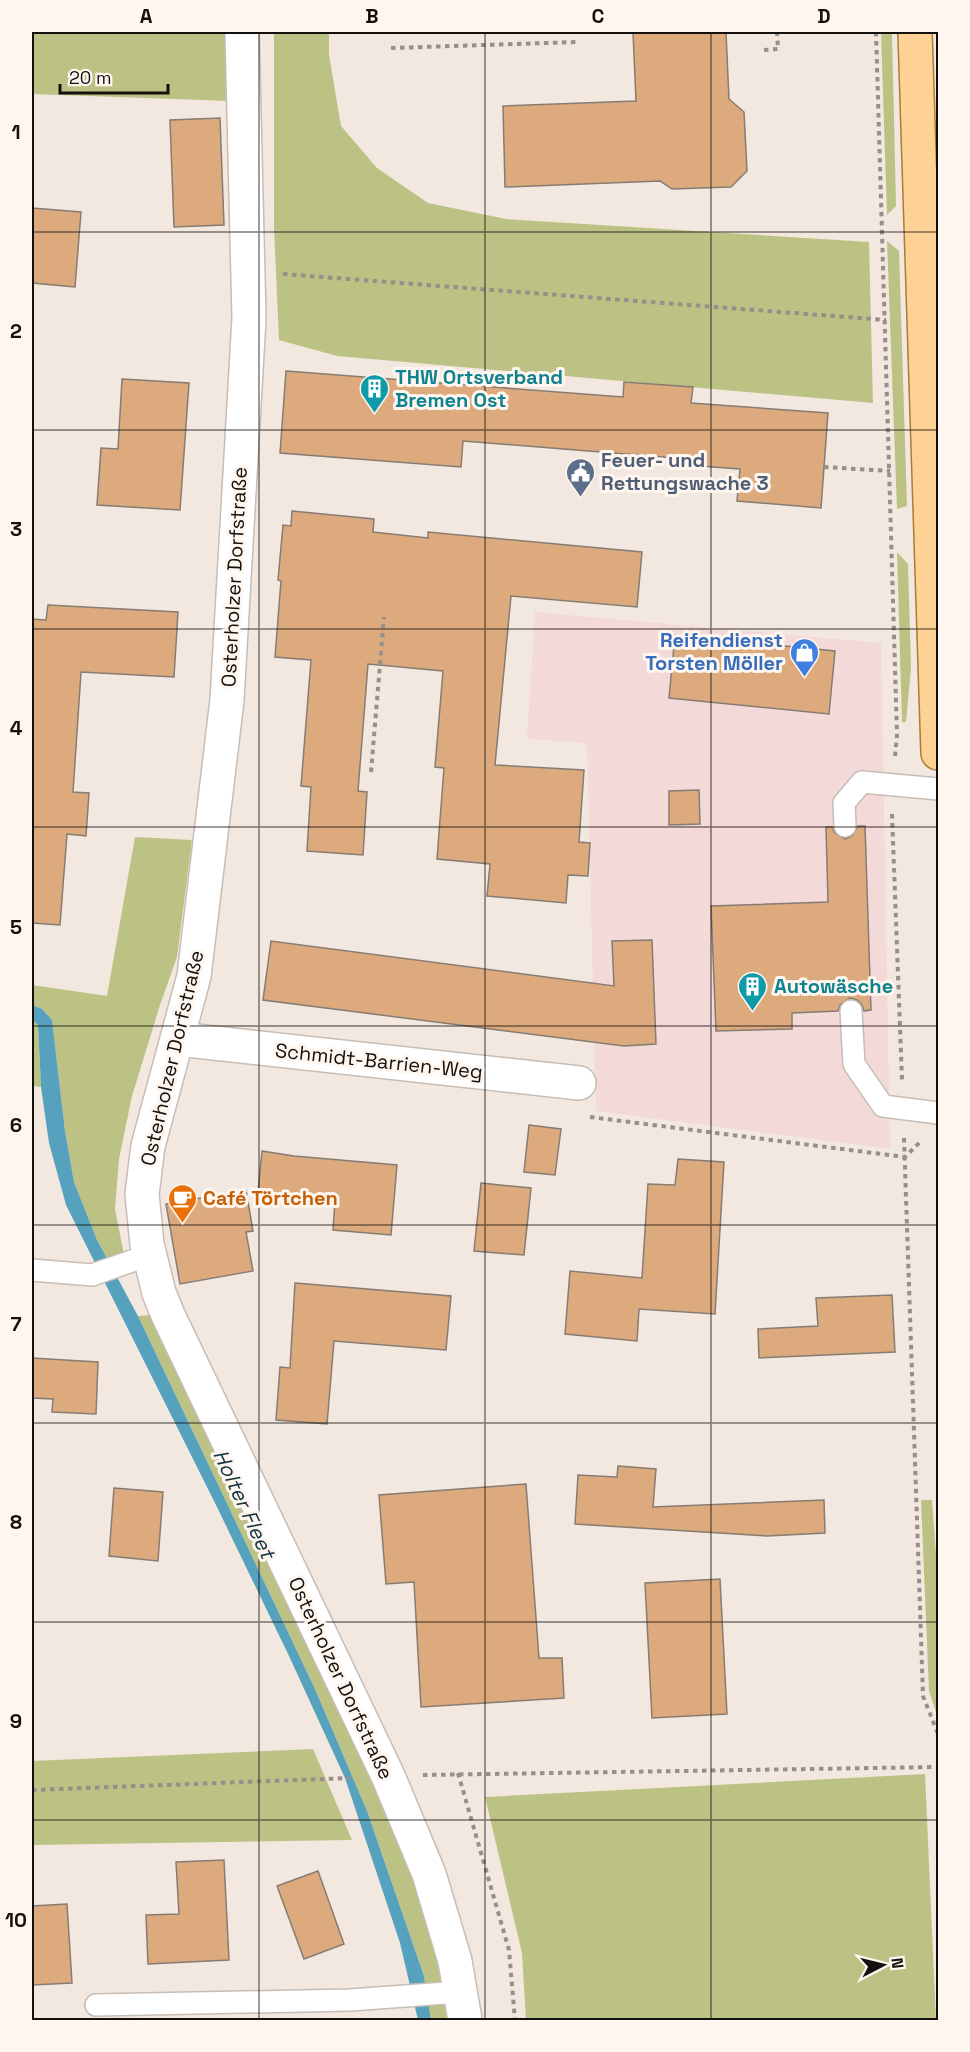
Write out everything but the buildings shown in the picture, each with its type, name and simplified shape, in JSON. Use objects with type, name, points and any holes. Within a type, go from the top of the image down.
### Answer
[{"type":"main road","points":[[915,32],[939,753]]},
{"type":"street","name":"Osterholzer Dorfstraße","points":[[242,32],[249,318],[227,700],[194,976],[148,1146],[142,1194],[149,1255],[159,1293],[168,1315],[388,1776],[429,1874],[455,1961],[453,2002]]},
{"type":"street","name":"Schmidt-Barrien-Weg","points":[[178,1039],[579,1083]]},
{"type":"lane","points":[[845,826],[844,803],[862,782],[939,789]]},
{"type":"lane","points":[[851,1011],[854,1064],[883,1106],[939,1113]]},
{"type":"lane","points":[[32,1270],[92,1275],[149,1255]]},
{"type":"lane","points":[[96,2005],[350,2000],[406,1996],[453,2002]]},
{"type":"path","points":[[764,50],[778,49],[777,32]]},
{"type":"path","points":[[876,32],[888,404]]},
{"type":"path","points":[[391,48],[577,42]]},
{"type":"path","points":[[248,272],[926,322]]},
{"type":"path","points":[[824,467],[930,474]]},
{"type":"path","points":[[371,772],[384,618]]},
{"type":"path","points":[[588,1116],[904,1157]]},
{"type":"path","points":[[921,1140],[904,1157],[923,1696],[939,1734]]},
{"type":"path","points":[[388,1776],[458,1773],[939,1767]]},
{"type":"path","points":[[458,1773],[509,1950],[515,2020]]},
{"type":"path","points":[[32,1790],[340,1778]]},
{"type":"shaded area","points":[[535,612],[881,643],[890,1149],[596,1111],[587,743],[527,739]]},
{"type":"green space","points":[[32,32],[230,32],[230,101],[32,94]]},
{"type":"green space","points":[[274,32],[329,32],[329,55],[341,126],[377,168],[428,203],[506,219],[869,242],[873,403],[337,356],[279,340],[274,229]]},
{"type":"green space","points":[[881,32],[892,32],[896,206],[887,215]]},
{"type":"green space","points":[[887,241],[899,251],[907,506],[897,509]]},
{"type":"green space","points":[[897,552],[908,564],[911,668],[906,722],[902,722]]},
{"type":"green space","points":[[135,837],[192,840],[177,957],[132,1096],[119,1159],[115,1209],[124,1255],[107,1259],[74,1182],[65,1131],[52,1020],[42,1009],[32,1005],[32,985],[107,996]]},
{"type":"green space","points":[[32,1019],[38,1025],[41,1087],[32,1086]]},
{"type":"green space","points":[[154,1315],[408,1852],[440,1959],[449,2020],[431,2020],[424,1976],[367,1811],[315,1689],[138,1316]]},
{"type":"green space","points":[[921,1500],[932,1500],[938,1582],[938,1718],[929,1691]]},
{"type":"green space","points":[[313,1749],[352,1840],[32,1845],[32,1761]]},
{"type":"green space","points":[[925,1774],[936,2020],[526,2020],[522,1953],[485,1797]]},
{"type":"water","points":[[32,1005],[42,1009],[52,1020],[65,1131],[74,1182],[97,1240],[138,1316],[315,1689],[367,1811],[424,1976],[431,2020],[418,2020],[400,1943],[345,1778],[216,1505],[66,1205],[49,1143],[41,1087],[38,1025],[32,1019]]},
{"type":"place","name":"THW Ortsverband Bremen Ost","points":[[374,414]]},
{"type":"place","name":"Feuer- und Rettungswache 3","points":[[580,498]]},
{"type":"place","name":"Reifendienst Torsten Möller","points":[[804,678]]},
{"type":"place","name":"Autowäsche","points":[[753,1012]]},
{"type":"place","name":"Café Törtchen","points":[[182,1224]]},
{"type":"water label","name":"Holter Fleet","points":[[244,1504]]}]
